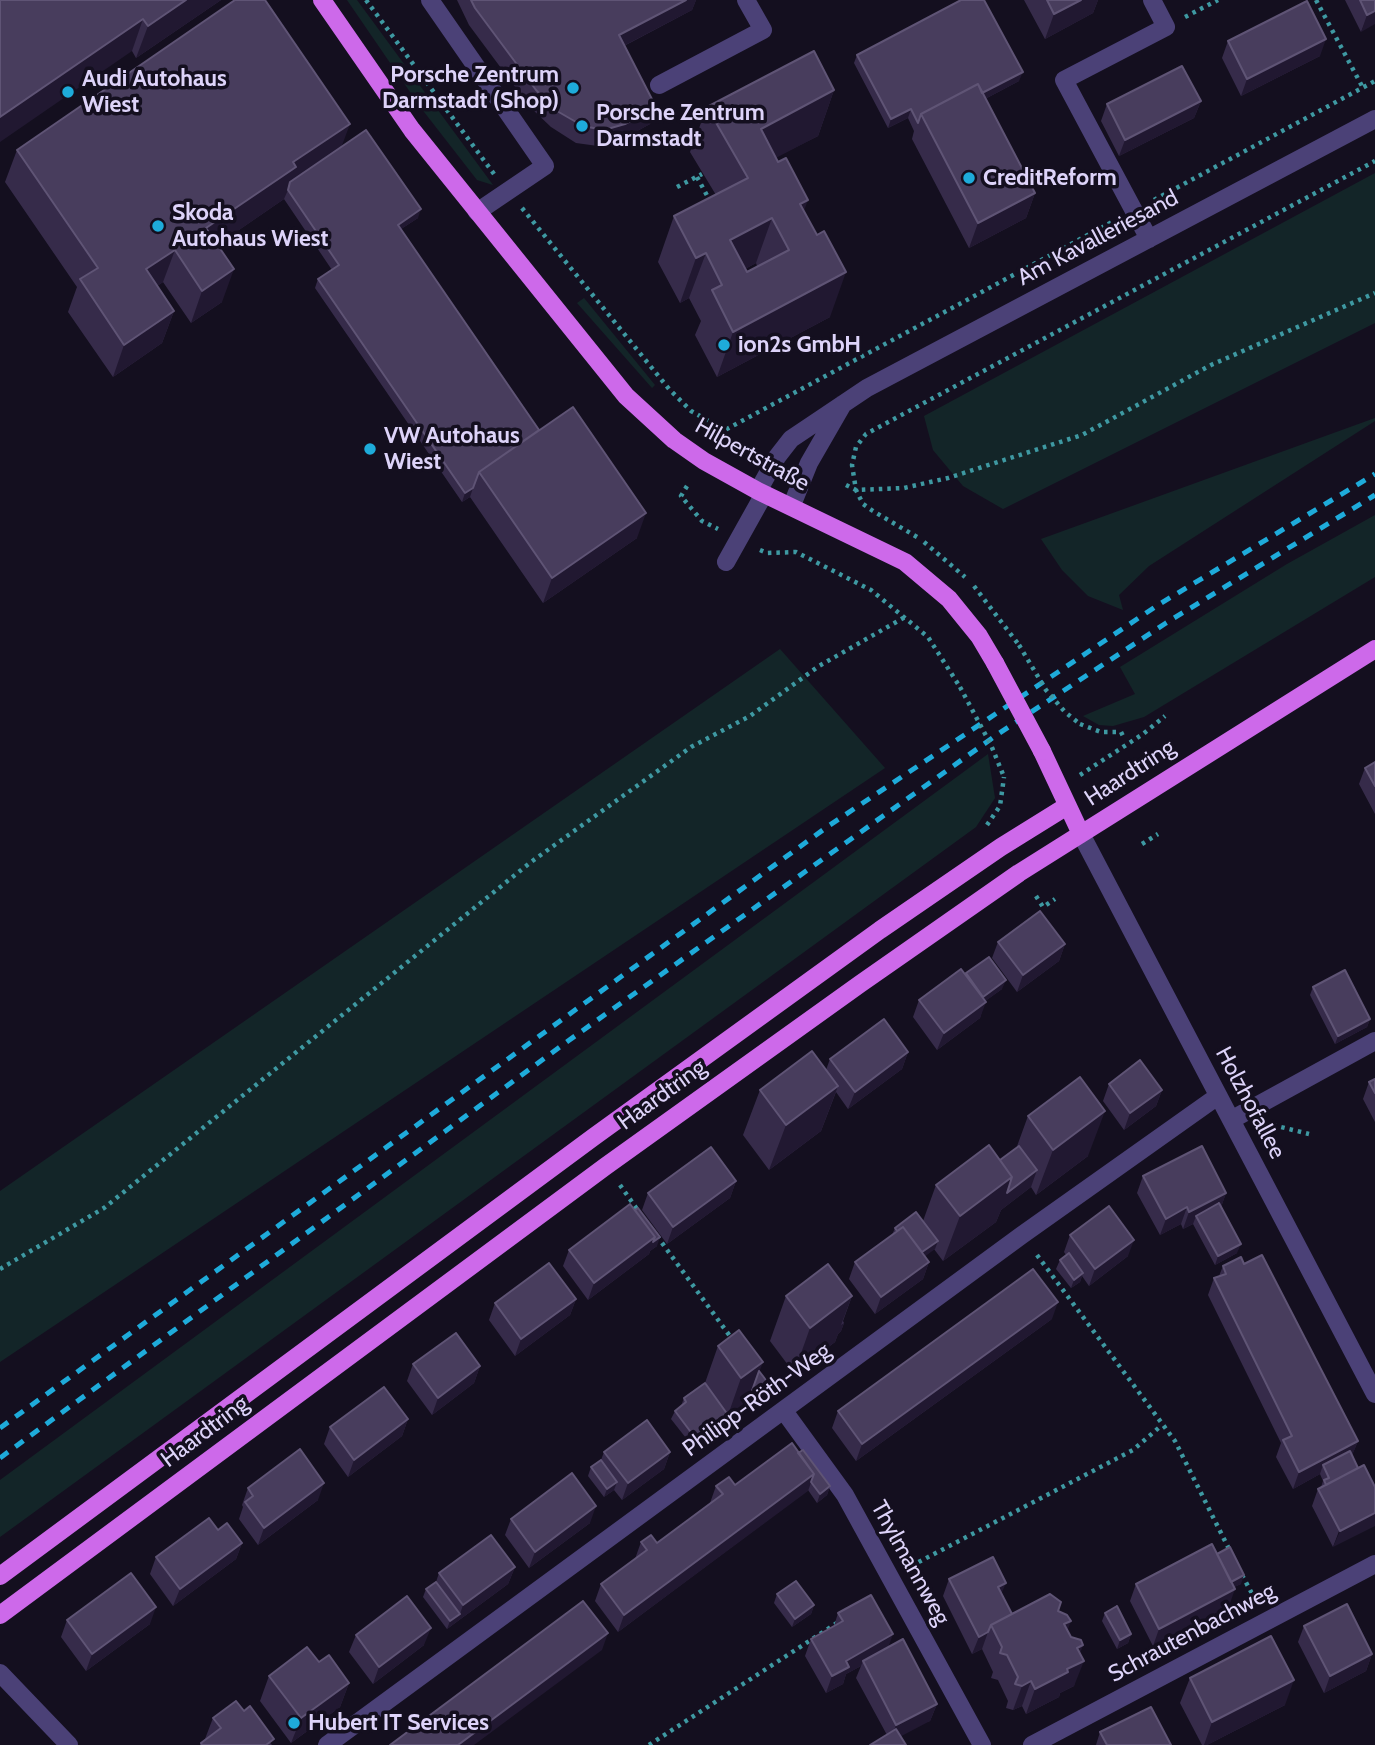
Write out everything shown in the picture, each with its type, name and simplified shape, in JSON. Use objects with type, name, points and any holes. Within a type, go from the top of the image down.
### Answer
[{"type":"main road","name":"Hilpertstraße","points":[[322,0],[412,130],[626,396],[688,451],[761,493],[792,505],[905,562],[957,608],[995,663],[1042,751],[1081,834]]},
{"type":"main road","name":"Haardtring","points":[[0,1615],[606,1166],[871,976],[1081,834],[1375,649]]},
{"type":"main road","name":"Haardtring","points":[[0,1576],[595,1136],[880,930],[1001,847],[1068,806]]},
{"type":"street","points":[[430,0],[545,166],[477,212]]},
{"type":"street","points":[[659,85],[764,30],[746,0]]},
{"type":"street","points":[[1149,239],[1065,80],[1166,27],[1152,0]]},
{"type":"street","name":"Am Kavalleriesand","points":[[726,562],[777,457],[791,439],[845,401],[1375,119]]},
{"type":"street","points":[[792,505],[809,463],[845,401]]},
{"type":"street","name":"Holzhofallee","points":[[1081,834],[1375,1394]]},
{"type":"street","points":[[1231,1120],[1375,1041]]},
{"type":"street","name":"Philipp-Röth-Weg","points":[[327,1745],[1021,1234],[1218,1096]]},
{"type":"street","name":"Thylmannweg","points":[[784,1411],[845,1495],[982,1745]]},
{"type":"street","name":"Schrautenbachweg","points":[[1032,1745],[1375,1564]]},
{"type":"street","points":[[0,1673],[69,1745]]},
{"type":"path","points":[[366,0],[508,190],[669,389],[691,411],[725,430]]},
{"type":"path","points":[[1166,27],[1217,0]]},
{"type":"path","points":[[1316,0],[1363,88]]},
{"type":"path","points":[[720,436],[725,430],[743,423],[1375,81]]},
{"type":"path","points":[[856,490],[852,465],[856,447],[866,434],[1375,161]]},
{"type":"path","points":[[677,187],[700,176],[712,205]]},
{"type":"path","points":[[846,485],[856,490],[904,488],[948,478],[1082,435],[1211,365],[1375,293]]},
{"type":"path","points":[[743,423],[751,428]]},
{"type":"path","points":[[681,496],[687,486]]},
{"type":"path","points":[[767,554],[787,550],[804,555],[870,590],[905,617],[941,654],[991,745],[1004,778],[1000,806],[987,826],[990,830]]},
{"type":"path","points":[[0,1269],[104,1208],[429,943],[552,847],[691,747],[750,716],[819,666],[905,617]]},
{"type":"path","points":[[1019,645],[1046,690],[1065,712],[1080,724],[1101,732],[1121,732],[1124,738]]},
{"type":"path","points":[[1128,744],[1165,716]]},
{"type":"path","points":[[1142,844],[1158,834]]},
{"type":"path","points":[[1036,897],[1043,907],[1055,899]]},
{"type":"path","points":[[620,1185],[644,1219]]},
{"type":"path","points":[[652,1230],[734,1343]]},
{"type":"path","points":[[1021,1234],[1175,1441],[1236,1562]]},
{"type":"path","points":[[889,1577],[1133,1450],[1162,1425]]},
{"type":"path","points":[[1242,1574],[1266,1622]]},
{"type":"path","points":[[649,1745],[847,1617]]},
{"type":"shaded area","points":[[347,0],[357,0],[493,185],[477,180],[421,108]]},
{"type":"shaded area","points":[[1375,173],[1375,323],[1003,509],[963,486],[933,450],[924,416]]},
{"type":"shaded area","points":[[584,298],[655,385],[652,388],[577,303]]},
{"type":"shaded area","points":[[1375,418],[1375,421],[1149,566],[1119,595],[1123,610],[1088,596],[1062,570],[1041,539]]},
{"type":"shaded area","points":[[1375,515],[1375,577],[1144,717],[1113,726],[1099,725],[1083,716],[1135,694],[1120,667],[1287,564]]},
{"type":"shaded area","points":[[780,649],[885,768],[0,1362],[0,1191]]},
{"type":"shaded area","points":[[988,754],[995,798],[976,827],[0,1537],[0,1480]]},
{"type":"building","points":[[0,0],[186,0],[148,26],[143,19],[0,117]]},
{"type":"building","points":[[235,0],[265,0],[350,124],[293,162],[296,167],[206,228],[234,269],[202,291],[175,250],[146,269],[174,311],[124,345],[80,279],[98,268],[17,150]]},
{"type":"building","name":"Porsche Zentrum Darmstadt (Shop)","points":[[471,0],[686,0],[619,35],[656,107],[625,124],[604,130],[583,126],[557,111],[536,90]]},
{"type":"building","points":[[961,0],[984,0],[1023,72],[982,93],[978,84],[921,114],[918,123],[911,109],[891,119],[857,55]]},
{"type":"building","points":[[1047,0],[1081,0],[1054,14]]},
{"type":"building","points":[[1360,0],[1375,0],[1375,11],[1367,15]]},
{"type":"building","points":[[1307,1],[1326,39],[1247,79],[1228,41]]},
{"type":"building","points":[[814,51],[834,90],[761,129],[778,162],[786,158],[808,200],[800,204],[817,235],[824,231],[846,272],[733,332],[712,290],[722,285],[706,253],[696,258],[674,216],[748,178],[707,107]],"holes":[[[772,218],[789,250],[747,272],[730,240]]]},
{"type":"building","points":[[1182,66],[1201,101],[1125,140],[1107,104]]},
{"type":"building","points":[[978,84],[1035,193],[978,223],[921,114]]},
{"type":"building","points":[[366,130],[421,209],[398,225],[539,430],[479,472],[473,488],[465,493],[318,279],[339,265],[288,190],[290,182]]},
{"type":"building","points":[[573,407],[646,513],[552,578],[479,472]]},
{"type":"building","points":[[1375,762],[1375,786],[1365,768]]},
{"type":"building","points":[[1040,911],[1065,944],[1023,975],[998,942]]},
{"type":"building","points":[[989,957],[1006,980],[983,997],[966,973]]},
{"type":"building","points":[[961,969],[986,1002],[944,1033],[919,1000]]},
{"type":"building","points":[[1345,970],[1370,1019],[1338,1036],[1313,987]]},
{"type":"building","points":[[884,1019],[908,1052],[855,1092],[830,1059]]},
{"type":"building","points":[[812,1051],[838,1086],[786,1125],[760,1090]]},
{"type":"building","points":[[1140,1060],[1162,1090],[1130,1113],[1109,1084]]},
{"type":"building","points":[[1080,1077],[1105,1111],[1053,1150],[1028,1116]]},
{"type":"building","points":[[1375,1079],[1375,1093],[1369,1082]]},
{"type":"building","points":[[989,1145],[1012,1177],[960,1216],[936,1185]]},
{"type":"building","points":[[1019,1146],[1037,1170],[1007,1193],[1012,1177],[1000,1160]]},
{"type":"building","points":[[1202,1146],[1226,1193],[1189,1212],[1187,1207],[1166,1219],[1143,1176]]},
{"type":"building","points":[[711,1147],[736,1181],[673,1227],[648,1193]]},
{"type":"building","points":[[1219,1203],[1241,1244],[1218,1256],[1196,1216]]},
{"type":"building","points":[[630,1204],[655,1237],[594,1283],[569,1250]]},
{"type":"building","points":[[1109,1206],[1134,1240],[1095,1269],[1070,1235]]},
{"type":"building","points":[[638,1208],[660,1237],[653,1242],[655,1237],[635,1210]]},
{"type":"building","points":[[916,1212],[938,1241],[922,1252],[903,1227],[897,1231],[895,1228]]},
{"type":"building","points":[[903,1227],[929,1262],[881,1297],[855,1262]]},
{"type":"building","points":[[1069,1253],[1083,1273],[1074,1280],[1060,1260]]},
{"type":"building","points":[[1262,1255],[1358,1441],[1299,1472],[1283,1440],[1292,1436],[1214,1278],[1226,1274],[1223,1266],[1241,1257],[1244,1264]]},
{"type":"building","points":[[549,1263],[576,1299],[521,1339],[495,1303]]},
{"type":"building","points":[[828,1264],[852,1296],[810,1328],[786,1296]]},
{"type":"building","points":[[1033,1269],[1058,1302],[862,1444],[838,1411]]},
{"type":"building","points":[[739,1330],[763,1362],[741,1378],[718,1346]]},
{"type":"building","points":[[456,1333],[480,1366],[438,1398],[413,1364]]},
{"type":"building","points":[[759,1371],[769,1384],[749,1399]]},
{"type":"building","points":[[705,1383],[728,1415],[696,1439],[675,1411],[686,1402],[684,1398]]},
{"type":"building","points":[[384,1387],[408,1419],[354,1460],[330,1427]]},
{"type":"building","points":[[647,1420],[670,1452],[628,1483],[604,1452]]},
{"type":"building","points":[[792,1443],[814,1474],[624,1615],[601,1584],[647,1550],[641,1542],[651,1535],[657,1543],[723,1494],[716,1486],[729,1477],[735,1485]]},
{"type":"building","points":[[300,1449],[324,1483],[264,1528],[245,1502],[253,1496],[248,1488]]},
{"type":"building","points":[[803,1450],[830,1486],[820,1494],[811,1482],[814,1474],[798,1453]]},
{"type":"building","points":[[1350,1451],[1358,1468],[1326,1485],[1324,1480],[1329,1478],[1323,1465]]},
{"type":"building","points":[[601,1460],[617,1482],[607,1489],[591,1467]]},
{"type":"building","points":[[1364,1465],[1375,1487],[1375,1513],[1340,1531],[1318,1489]]},
{"type":"building","points":[[572,1473],[596,1506],[535,1552],[511,1519]]},
{"type":"building","points":[[209,1518],[218,1530],[227,1523],[242,1543],[180,1589],[156,1557]]},
{"type":"building","points":[[491,1535],[515,1567],[463,1605],[439,1573]]},
{"type":"building","points":[[1212,1544],[1235,1589],[1159,1629],[1136,1584]]},
{"type":"building","points":[[1230,1547],[1244,1575],[1231,1582],[1217,1554]]},
{"type":"building","points":[[993,1557],[1006,1583],[998,1587],[1012,1614],[991,1625],[988,1632],[979,1637],[949,1579]]},
{"type":"building","points":[[131,1573],[156,1607],[92,1654],[67,1620]]},
{"type":"building","points":[[796,1581],[814,1605],[795,1619],[777,1594]]},
{"type":"building","points":[[436,1582],[460,1614],[450,1621],[426,1589]]},
{"type":"building","points":[[1050,1594],[1061,1602],[1058,1611],[1067,1615],[1071,1621],[1064,1624],[1071,1637],[1081,1640],[1083,1645],[1077,1648],[1084,1661],[1035,1689],[1031,1681],[1022,1686],[1015,1684],[1018,1677],[1007,1655],[1000,1653],[1002,1647],[991,1625]]},
{"type":"building","points":[[871,1595],[893,1634],[846,1661],[849,1667],[832,1676],[811,1639],[843,1621],[838,1613]]},
{"type":"building","points":[[407,1596],[431,1628],[379,1667],[356,1635]]},
{"type":"building","points":[[583,1601],[608,1633],[458,1745],[390,1745]]},
{"type":"building","points":[[1347,1604],[1372,1654],[1330,1676],[1304,1626]]},
{"type":"building","points":[[1117,1606],[1131,1634],[1120,1640],[1105,1613]]},
{"type":"building","points":[[1271,1636],[1294,1680],[1212,1722],[1190,1678]]},
{"type":"building","points":[[903,1639],[937,1704],[896,1725],[863,1661]]},
{"type":"building","points":[[307,1647],[319,1662],[329,1655],[349,1683],[301,1718],[269,1676]]},
{"type":"building","points":[[236,1701],[244,1711],[250,1706],[274,1739],[266,1745],[202,1745],[201,1743],[221,1728],[213,1718]]},
{"type":"building","points":[[1151,1707],[1171,1745],[1107,1745],[1100,1732]]},
{"type":"building","points":[[896,1729],[906,1745],[870,1745]]},
{"type":"railway","points":[[0,1428],[827,827],[1158,605],[1375,474]]},
{"type":"railway","points":[[0,1458],[568,1041],[998,734],[1166,623],[1375,495]]},
{"type":"place","name":"Porsche Zentrum Darmstadt (Shop)","points":[[573,88]]},
{"type":"place","name":"Audi Autohaus Wiest","points":[[68,92]]},
{"type":"place","name":"Porsche Zentrum Darmstadt","points":[[582,126]]},
{"type":"place","name":"CreditReform","points":[[969,178]]},
{"type":"place","name":"Skoda Autohaus Wiest","points":[[158,226]]},
{"type":"place","name":"ion2s GmbH","points":[[724,345]]},
{"type":"place","name":"VW Autohaus Wiest","points":[[370,449]]},
{"type":"place","name":"Hubert IT Services","points":[[294,1723]]}]
